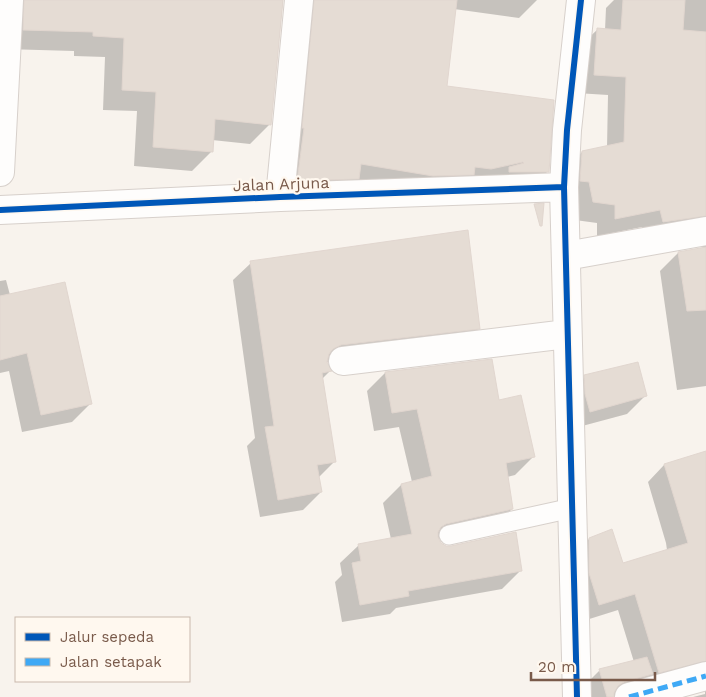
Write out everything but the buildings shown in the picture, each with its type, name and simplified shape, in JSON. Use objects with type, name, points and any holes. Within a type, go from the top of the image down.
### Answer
[{"type":"street","points":[[0,172],[9,0]]},
{"type":"street","points":[[280,197],[299,0]]},
{"type":"street","points":[[577,697],[564,187],[567,130],[580,0]]},
{"type":"street","name":"Jalan Arjuna","points":[[0,210],[280,197],[564,187]]},
{"type":"street","points":[[566,256],[706,231]]},
{"type":"street","points":[[343,361],[567,334]]},
{"type":"street","points":[[629,697],[706,676]]},
{"type":"lane","points":[[449,535],[572,508]]},
{"type":"marked path","points":[[629,697],[706,676]]},
{"type":"cycle path","points":[[577,697],[564,187],[567,130],[581,0]]},
{"type":"cycle path","points":[[0,210],[280,197],[564,187]]}]
